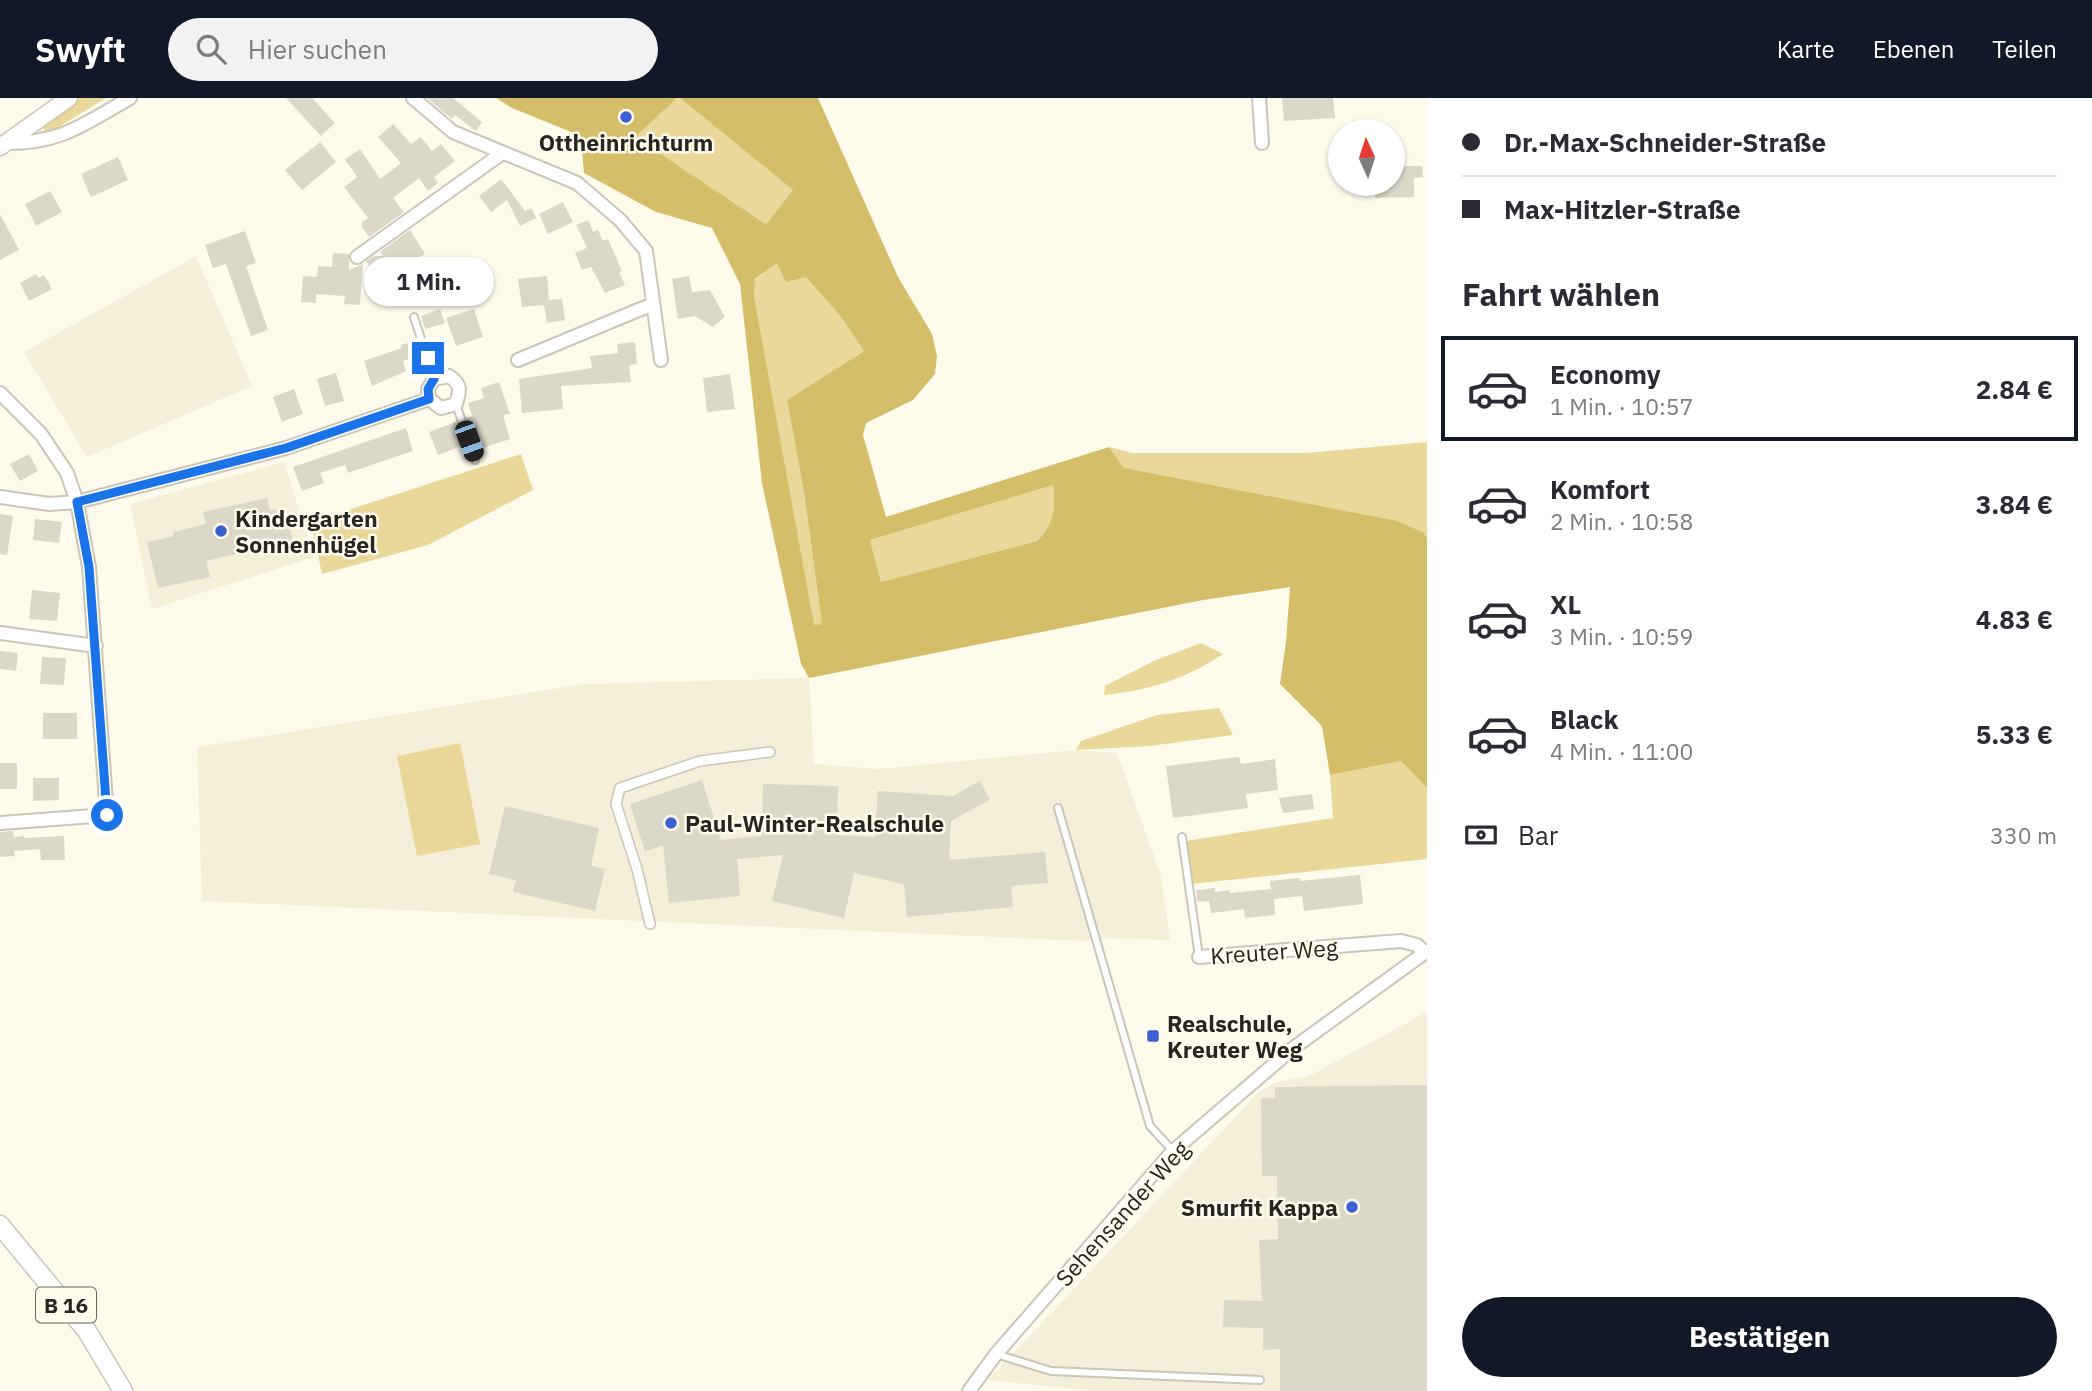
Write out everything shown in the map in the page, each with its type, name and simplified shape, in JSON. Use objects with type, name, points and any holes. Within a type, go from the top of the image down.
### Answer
[{"type":"main road","points":[[3,145],[69,98]]},
{"type":"main road","name":"B 16","points":[[0,1225],[87,1331],[123,1391]]},
{"type":"street","points":[[3,145],[37,143],[65,135],[130,98]]},
{"type":"street","points":[[413,98],[453,132],[577,184],[620,219],[646,251],[661,360]]},
{"type":"street","points":[[1259,98],[1262,143]]},
{"type":"street","points":[[357,257],[501,154]]},
{"type":"street","points":[[518,360],[653,304]]},
{"type":"street","points":[[449,376],[458,382],[460,389],[456,404],[441,408],[429,399],[428,389],[434,379],[449,376]]},
{"type":"street","points":[[0,393],[41,434],[67,473],[77,502],[89,567],[107,815],[0,823]]},
{"type":"street","points":[[0,497],[49,504],[77,502],[286,448],[429,399]]},
{"type":"street","points":[[0,634],[96,646]]},
{"type":"street","points":[[650,925],[637,869],[616,804],[620,788],[700,761],[770,752]]},
{"type":"street","name":"Kreuter Weg","points":[[1199,957],[1401,941],[1417,945],[1426,952]]},
{"type":"street","name":"Sehensander Weg","points":[[969,1391],[996,1354],[1173,1151],[1292,1049],[1426,952]]},
{"type":"lane","points":[[414,317],[434,379]]},
{"type":"lane","points":[[456,404],[475,460]]},
{"type":"lane","points":[[1058,807],[1150,1126],[1173,1151]]},
{"type":"lane","name":"Kreuter Weg","points":[[1182,837],[1199,957]]},
{"type":"lane","points":[[996,1354],[1051,1371],[1260,1380]]},
{"type":"shaded area","points":[[80,98],[106,98],[47,134],[42,127]]},
{"type":"shaded area","points":[[496,98],[677,98],[635,137],[766,224],[793,190],[680,98],[818,98],[898,277],[932,334],[937,356],[935,374],[913,400],[866,423],[863,435],[886,517],[1109,447],[1124,468],[1397,521],[1424,533],[1427,538],[1427,788],[1401,761],[1330,775],[1322,726],[1280,684],[1290,587],[1203,600],[809,678],[801,664],[762,483],[740,284],[712,228],[656,212],[584,173],[581,136],[512,108]],"holes":[[[777,263],[786,282],[806,277],[841,317],[864,351],[787,400],[804,492],[822,624],[814,625],[754,296],[755,279]],[[1053,485],[1052,515],[1047,528],[1037,541],[881,582],[870,540]]]},
{"type":"shaded area","points":[[677,98],[793,190],[766,224],[634,137]]},
{"type":"shaded area","points":[[196,256],[252,386],[87,457],[24,352]]},
{"type":"shaded area","points":[[778,262],[805,276],[841,317],[864,351],[787,400],[804,492],[822,624],[813,626],[754,296],[755,280]]},
{"type":"shaded area","points":[[1427,442],[1427,538],[1424,533],[1123,468],[1109,447],[1133,453],[1307,453]]},
{"type":"shaded area","points":[[521,454],[533,490],[428,545],[322,574],[311,522]]},
{"type":"shaded area","name":"Kindergarten Sonnenhügel","points":[[284,462],[314,557],[152,609],[130,504]]},
{"type":"shaded area","points":[[1053,484],[1052,515],[1047,528],[1037,541],[881,582],[870,540]]},
{"type":"shaded area","points":[[1201,643],[1223,654],[1166,682],[1104,695],[1105,686],[1154,661]]},
{"type":"shaded area","name":"Paul-Winter-Realschule","points":[[809,678],[814,764],[878,769],[1076,750],[1117,753],[1161,876],[1170,940],[1104,938],[1084,941],[202,901],[197,747],[584,684]]},
{"type":"shaded area","points":[[1219,708],[1233,735],[1149,746],[1076,750],[1081,741],[1157,715]]},
{"type":"shaded area","points":[[460,743],[480,844],[417,856],[397,756]]},
{"type":"shaded area","points":[[1401,761],[1427,788],[1427,859],[1191,884],[1186,841],[1333,818],[1330,775]]},
{"type":"shaded area","name":"Smurfit Kappa","points":[[1427,1012],[1427,1391],[1094,1391],[988,1380],[1257,1094],[1276,1082],[1309,1076]]},
{"type":"building","points":[[286,98],[312,98],[335,123],[321,136]]},
{"type":"building","points":[[427,98],[453,98],[482,122],[476,131],[455,115],[452,119]]},
{"type":"building","points":[[1282,98],[1333,98],[1335,118],[1284,121]]},
{"type":"building","points":[[393,124],[411,144],[421,137],[432,151],[441,144],[455,161],[434,177],[438,183],[428,191],[419,178],[393,198],[404,212],[369,237],[362,227],[362,222],[368,218],[344,187],[357,177],[345,159],[360,149],[380,179],[401,163],[378,137]]},
{"type":"building","points":[[320,142],[336,162],[302,190],[285,170]]},
{"type":"building","points":[[118,157],[128,180],[91,197],[81,174]]},
{"type":"building","points":[[1405,166],[1422,166],[1423,177],[1414,178],[1414,197],[1375,198],[1405,196]]},
{"type":"building","points":[[501,179],[525,211],[531,208],[536,218],[520,226],[507,200],[491,212],[479,196]]},
{"type":"building","points":[[50,191],[62,212],[36,226],[25,204]]},
{"type":"building","points":[[563,202],[573,222],[548,234],[539,214]]},
{"type":"building","points":[[0,214],[19,250],[0,260]]},
{"type":"building","points":[[588,220],[593,232],[598,230],[603,241],[608,239],[622,271],[619,272],[625,285],[605,293],[591,267],[582,270],[575,253],[587,248],[576,225]]},
{"type":"building","points":[[410,230],[425,254],[380,283],[366,261],[374,256],[383,256],[380,252]]},
{"type":"building","points":[[245,231],[256,263],[246,266],[268,330],[251,336],[226,264],[213,268],[205,245]]},
{"type":"building","points":[[333,253],[349,254],[349,270],[363,264],[360,305],[344,304],[345,296],[316,294],[316,303],[301,302],[303,276],[317,277],[318,266],[332,267]]},
{"type":"building","points":[[36,274],[39,278],[44,275],[52,289],[29,301],[20,283]]},
{"type":"building","points":[[547,276],[549,300],[562,299],[565,320],[547,323],[544,305],[522,307],[518,279]]},
{"type":"building","points":[[689,276],[692,292],[710,290],[725,317],[713,327],[695,316],[678,319],[672,279]]},
{"type":"building","points":[[440,309],[445,323],[425,329],[421,316]]},
{"type":"building","points":[[474,309],[483,337],[456,346],[446,318]]},
{"type":"building","points":[[416,341],[420,356],[403,361],[406,371],[372,386],[364,361]]},
{"type":"building","points":[[635,342],[637,364],[629,365],[631,382],[561,386],[563,409],[522,413],[519,379],[592,368],[590,356],[618,353],[617,344]]},
{"type":"building","points":[[336,373],[344,401],[325,406],[317,379]]},
{"type":"building","points":[[730,374],[735,409],[707,412],[703,378]]},
{"type":"building","points":[[499,382],[510,414],[503,415],[510,439],[483,448],[480,439],[474,441],[467,418],[472,416],[468,403],[484,398],[481,388]]},
{"type":"building","points":[[294,389],[303,414],[282,422],[273,397]]},
{"type":"building","points":[[456,422],[464,445],[438,455],[429,432]]},
{"type":"building","points":[[406,428],[413,451],[348,473],[345,465],[320,473],[324,483],[302,491],[293,467]]},
{"type":"building","points":[[29,454],[38,471],[20,481],[10,464]]},
{"type":"building","points":[[267,498],[270,510],[276,509],[277,516],[286,514],[293,541],[206,561],[210,577],[158,588],[147,542],[174,536],[173,532],[206,524],[203,512]]},
{"type":"building","points":[[0,514],[13,516],[7,555],[0,554]]},
{"type":"building","points":[[35,519],[62,522],[59,543],[33,540]]},
{"type":"building","points":[[32,590],[60,593],[57,621],[29,619]]},
{"type":"building","points":[[0,651],[18,653],[16,671],[0,669]]},
{"type":"building","points":[[42,657],[66,658],[64,685],[40,684]]},
{"type":"building","points":[[43,713],[77,713],[77,739],[43,739]]},
{"type":"building","points":[[1239,757],[1241,764],[1275,759],[1278,790],[1246,794],[1248,808],[1173,818],[1166,766]]},
{"type":"building","points":[[0,763],[17,763],[17,789],[0,789]]},
{"type":"building","points":[[33,778],[59,778],[59,800],[33,801]]},
{"type":"building","points":[[702,780],[721,840],[762,836],[763,784],[838,786],[837,835],[875,837],[878,791],[953,796],[980,781],[990,800],[951,821],[949,860],[1045,852],[1048,883],[1011,886],[1013,907],[907,917],[904,884],[854,873],[844,918],[772,901],[783,855],[737,859],[740,896],[669,903],[663,845],[645,852],[630,804]]},
{"type":"building","points":[[1312,794],[1314,809],[1283,813],[1279,798]]},
{"type":"building","points":[[505,806],[599,828],[591,866],[605,869],[595,911],[513,892],[516,880],[489,874]]},
{"type":"building","points":[[13,831],[14,837],[24,838],[64,836],[65,860],[41,860],[40,849],[14,851],[15,856],[0,857],[0,832]]},
{"type":"building","points":[[1360,875],[1363,904],[1304,911],[1302,896],[1274,899],[1275,915],[1245,918],[1244,909],[1211,913],[1209,901],[1197,902],[1196,890],[1215,888],[1215,892],[1230,890],[1230,893],[1271,889],[1270,881]]},
{"type":"building","name":"Smurfit Kappa","points":[[1427,1085],[1427,1391],[1280,1391],[1280,1349],[1263,1350],[1263,1328],[1223,1327],[1224,1300],[1262,1301],[1259,1240],[1278,1239],[1277,1176],[1262,1176],[1261,1098],[1275,1098],[1275,1087]]},
{"type":"place","name":"Ottheinrichturm","points":[[626,117]]},
{"type":"place","name":"Kindergarten Sonnenhügel","points":[[221,531]]},
{"type":"place","name":"Paul-Winter-Realschule","points":[[671,823]]},
{"type":"place","name":"Realschule, Kreuter Weg","points":[[1153,1036]]},
{"type":"place","name":"Smurfit Kappa","points":[[1352,1207]]},
{"type":"route","points":[[107,815],[89,567],[77,502],[286,448],[429,399],[428,389],[434,379],[428,358]]}]
